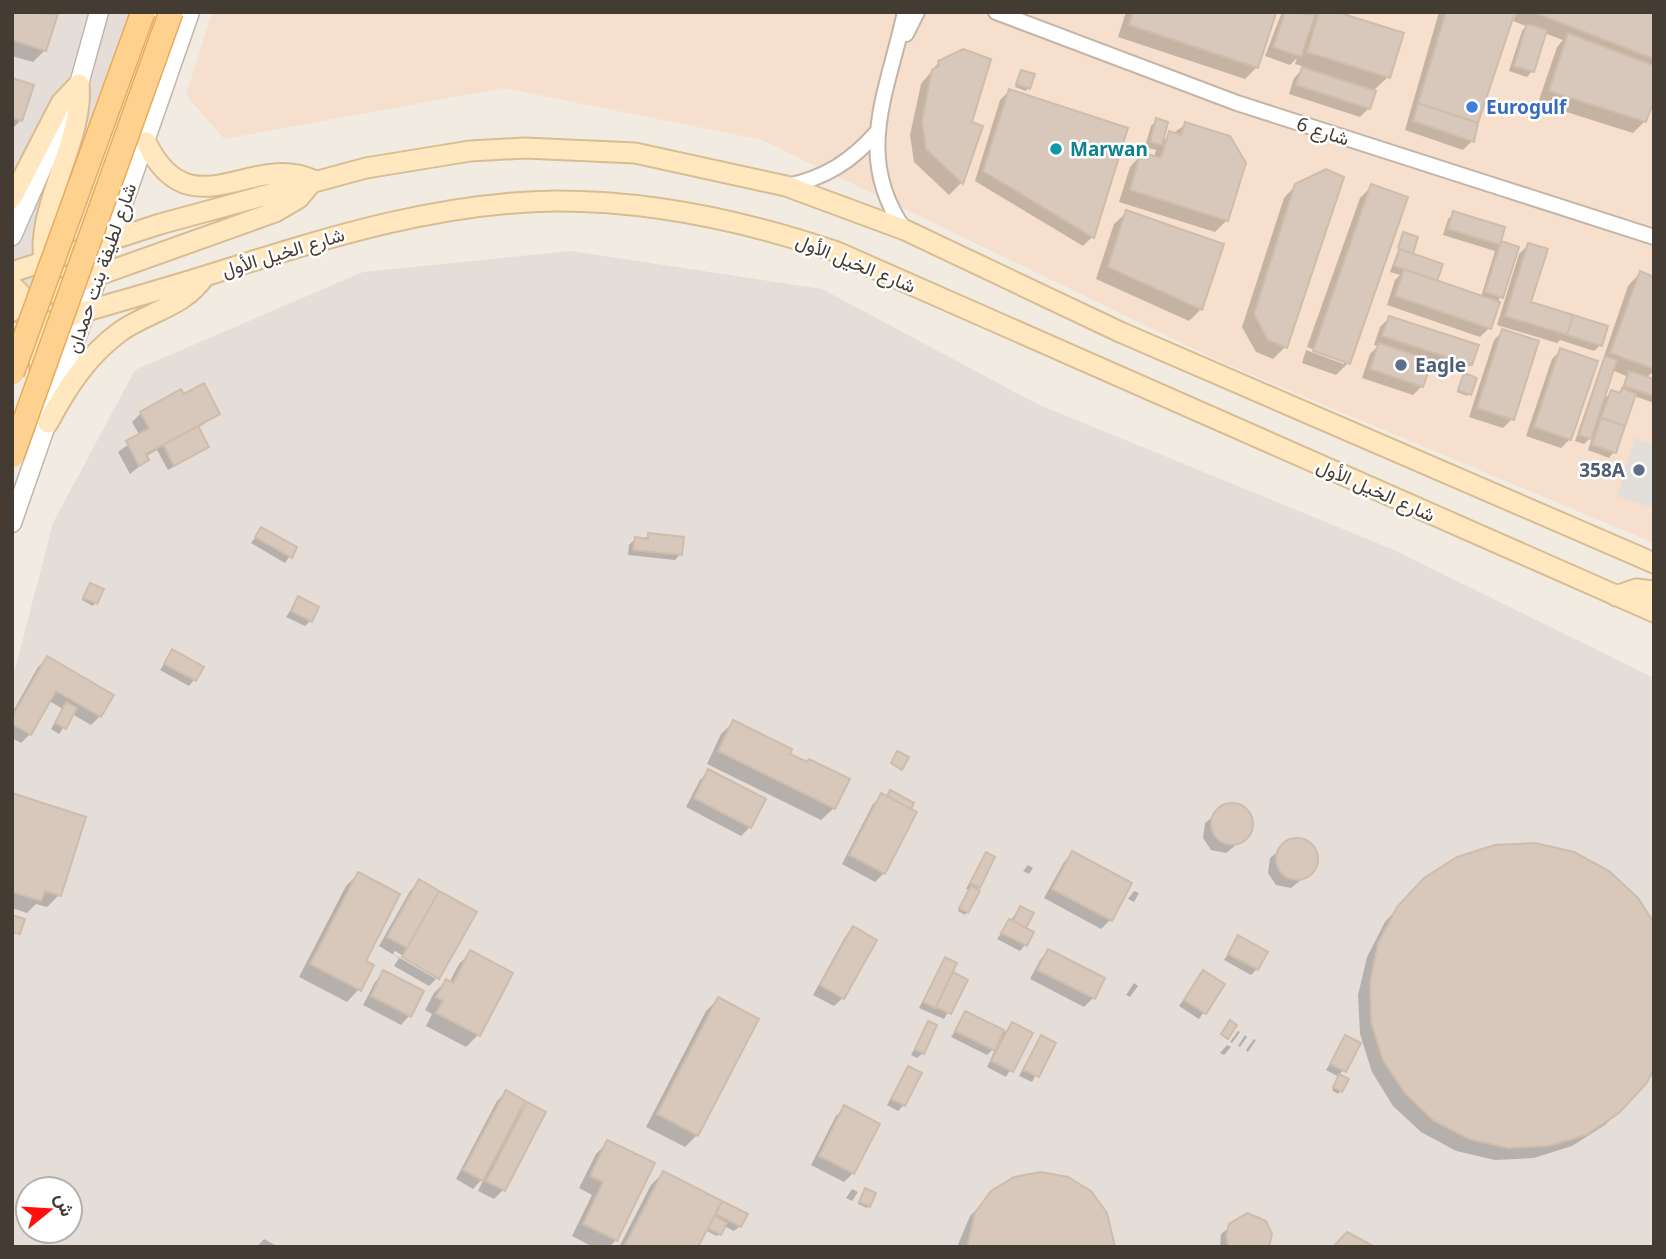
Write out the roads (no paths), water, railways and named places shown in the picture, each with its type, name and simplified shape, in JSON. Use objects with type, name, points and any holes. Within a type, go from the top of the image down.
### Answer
[{"type":"main road","points":[[12,373],[143,12]]},
{"type":"main road","name":"شارع لطيفة بنت حمدان","points":[[12,456],[171,12]]},
{"type":"main road","points":[[12,198],[61,103],[79,84]]},
{"type":"main road","points":[[79,84],[79,112],[50,211],[43,261],[52,287],[63,300],[85,313]]},
{"type":"main road","points":[[146,142],[154,159],[167,173],[194,186],[209,188],[285,173],[314,180]]},
{"type":"main road","points":[[12,272],[112,239],[314,180],[419,159],[525,148],[635,153],[786,186],[905,230],[1120,332],[1654,563]]},
{"type":"main road","points":[[48,423],[34,327],[18,299],[100,274],[267,215],[299,198],[314,180]]},
{"type":"main road","name":"شارع الخيل الأول","points":[[12,334],[352,230],[419,215],[555,201],[613,203],[727,219],[837,252],[1654,612]]},
{"type":"main road","points":[[52,287],[112,239]]},
{"type":"main road","points":[[48,423],[78,372],[97,351],[122,330],[182,301],[205,276]]},
{"type":"main road","points":[[1616,596],[1636,589],[1654,591]]},
{"type":"street","points":[[12,236],[79,84],[99,12]]},
{"type":"street","name":"شارع لطيفة بنت حمدان","points":[[12,523],[190,12]]},
{"type":"street","points":[[905,12],[899,47],[877,132],[876,153],[881,184],[893,213],[905,230]]},
{"type":"street","points":[[899,47],[917,12]]},
{"type":"street","name":"شارع 6","points":[[995,12],[1247,106],[1653,234]]},
{"type":"street","points":[[786,186],[817,178],[846,163],[877,132]]},
{"type":"place","name":"Eurogulf","points":[[1472,107]]},
{"type":"place","name":"Marwan","points":[[1056,149]]},
{"type":"place","name":"Eagle","points":[[1401,365]]},
{"type":"place","name":"358A","points":[[1639,470]]}]
